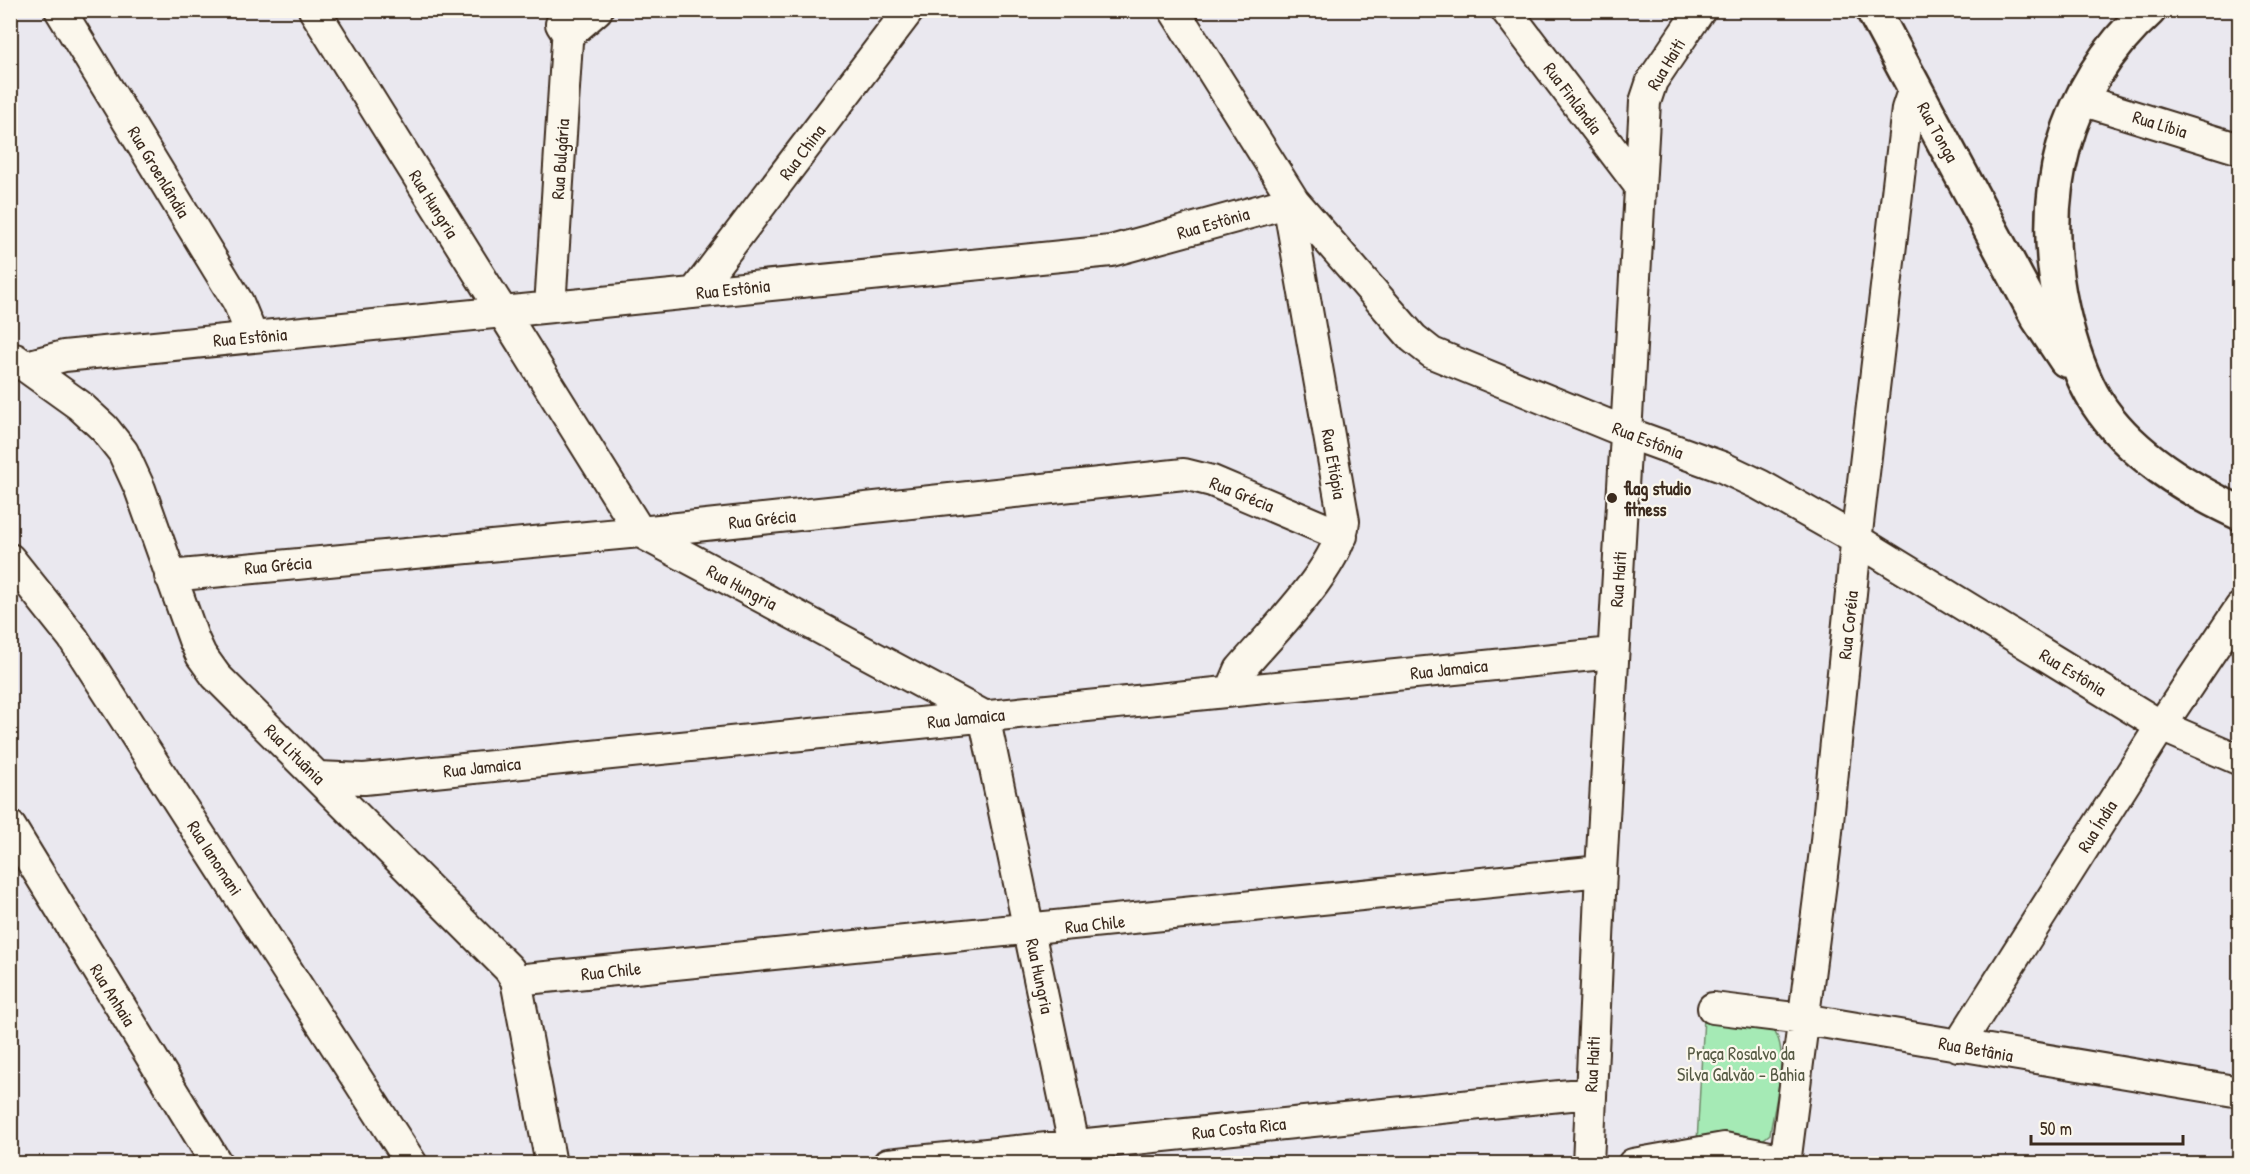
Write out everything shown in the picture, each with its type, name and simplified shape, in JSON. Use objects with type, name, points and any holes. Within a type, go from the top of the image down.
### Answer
[{"type":"main road","name":"Rua Tonga","points":[[1873,10],[2046,332],[2097,403]]},
{"type":"main road","points":[[2150,10],[2107,56],[2094,74],[2066,137],[2056,174],[2052,245],[2067,332],[2097,403],[2132,443],[2161,469],[2202,495],[2240,513]]},
{"type":"main road","points":[[2004,252],[2025,260],[2052,245]]},
{"type":"street","name":"Rua Hungria","points":[[314,10],[640,532],[984,716],[1076,1154]]},
{"type":"street","points":[[563,19],[597,10]]},
{"type":"street","name":"Rua China","points":[[694,293],[909,10]]},
{"type":"street","name":"Rua Etiópia","points":[[1174,10],[1291,201],[1344,521],[1342,536],[1328,564],[1240,670],[1231,691]]},
{"type":"street","name":"Rua Finlândia","points":[[1506,10],[1639,185]]},
{"type":"street","name":"Rua Haiti","points":[[1588,1164],[1601,871],[1628,433],[1639,185],[1648,92],[1652,81],[1700,10]]},
{"type":"street","name":"Rua Groenlândia","points":[[64,12],[238,302],[252,336]]},
{"type":"street","name":"Rua Bulgária","points":[[550,307],[563,19]]},
{"type":"street","name":"Rua Coréia","points":[[1785,1162],[1826,839],[1857,540],[1905,121],[1914,88]]},
{"type":"street","name":"Rua Líbia","points":[[2081,100],[2240,149]]},
{"type":"street","name":"Rua Estônia","points":[[16,358],[64,356],[1111,251],[1291,201],[1421,346],[1442,358],[1739,475],[1857,540],[2161,726],[2240,760]]},
{"type":"street","name":"Rua Lituânia","points":[[16,358],[79,405],[104,428],[123,452],[140,489],[170,576],[201,655],[216,676],[499,958],[516,981],[551,1164]]},
{"type":"street","name":"Rua Grécia","points":[[170,576],[640,532],[1184,474],[1212,481],[1342,536]]},
{"type":"street","name":"Rua Ianomani","points":[[10,559],[73,638],[412,1164]]},
{"type":"street","name":"Rua Índia","points":[[1958,1046],[2161,726],[2240,608]]},
{"type":"street","name":"Rua Jamaica","points":[[318,777],[364,779],[1613,652]]},
{"type":"street","name":"Rua Anhaia","points":[[10,826],[217,1164]]},
{"type":"street","name":"Rua Chile","points":[[516,981],[1030,931],[1601,871]]},
{"type":"street","name":"Rua Betânia","points":[[1713,1008],[1803,1019],[2240,1092]]},
{"type":"street","name":"Rua Costa Rica","points":[[888,1164],[1076,1154],[1590,1093]]},
{"type":"street","points":[[1644,1162],[1724,1148],[1785,1162]]},
{"type":"green space","name":"Praça Rosalvo da Silva Galvăo - Bahia","points":[[1704,1017],[1762,1026],[1769,1028],[1776,1035],[1781,1060],[1778,1093],[1770,1134],[1760,1142],[1697,1142]]},
{"type":"place","name":"flag studio fitness","points":[[1612,498]]}]
